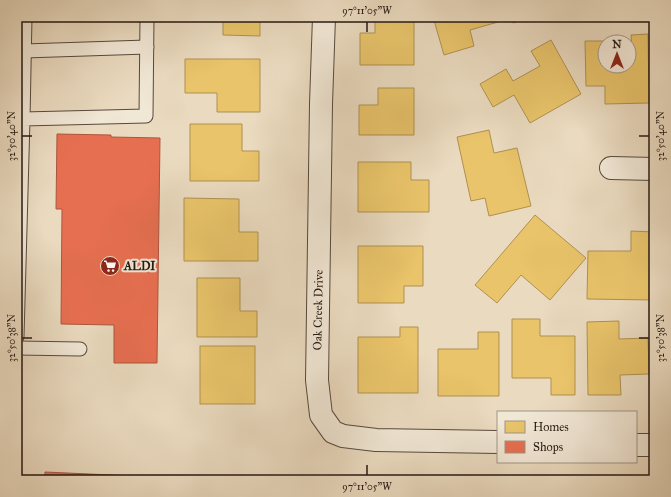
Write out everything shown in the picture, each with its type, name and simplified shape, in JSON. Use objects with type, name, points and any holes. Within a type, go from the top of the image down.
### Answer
[{"type":"street","name":"Oak Creek Drive","points":[[324,17],[317,380],[322,415],[333,432],[343,436],[376,440],[497,442]]},
{"type":"street","points":[[611,168],[654,169]]},
{"type":"street","points":[[637,445],[654,445]]},
{"type":"lane","points":[[17,337],[25,17]]},
{"type":"lane","points":[[23,119],[146,116],[147,17]]},
{"type":"lane","points":[[24,51],[147,47]]},
{"type":"lane","points":[[17,348],[80,348]]},
{"type":"building: Homes","points":[[223,17],[260,17],[260,36],[223,35]]},
{"type":"building: Homes","points":[[375,17],[414,17],[414,65],[360,65],[360,33],[375,33]]},
{"type":"building: Homes","points":[[433,17],[497,17],[498,22],[470,30],[474,46],[444,55]]},
{"type":"building: Homes","points":[[511,17],[531,17],[513,23]]},
{"type":"building: Homes","points":[[648,34],[649,103],[605,104],[605,86],[586,86],[585,41],[597,41],[597,74],[637,74],[637,35]]},
{"type":"building: Homes","points":[[551,40],[581,94],[530,123],[514,95],[493,107],[480,84],[506,69],[513,81],[540,66],[531,51]]},
{"type":"building: Homes","points":[[185,59],[260,59],[260,112],[217,112],[217,93],[185,93]]},
{"type":"building: Homes","points":[[378,88],[414,88],[414,135],[359,135],[359,105],[378,105]]},
{"type":"building: Homes","points":[[190,124],[242,124],[242,151],[259,151],[259,181],[190,181]]},
{"type":"building: Homes","points":[[489,130],[494,153],[517,148],[531,206],[489,216],[485,198],[471,201],[457,137]]},
{"type":"building: Homes","points":[[358,162],[411,162],[411,180],[429,180],[429,212],[358,212]]},
{"type":"building: Homes","points":[[184,198],[239,199],[239,232],[258,232],[258,261],[184,261]]},
{"type":"building: Homes","points":[[535,215],[586,258],[550,300],[521,275],[497,303],[475,285]]},
{"type":"building: Homes","points":[[631,231],[654,232],[654,300],[587,299],[588,251],[631,251]]},
{"type":"building: Homes","points":[[358,246],[423,246],[423,286],[404,286],[404,303],[358,303]]},
{"type":"building: Homes","points":[[197,278],[240,278],[240,311],[257,311],[257,337],[197,337]]},
{"type":"building: Homes","points":[[512,319],[540,319],[540,336],[575,336],[575,395],[551,395],[551,378],[512,378]]},
{"type":"building: Homes","points":[[619,321],[619,339],[648,338],[649,374],[620,375],[621,395],[588,395],[587,322]]},
{"type":"building: Homes","points":[[400,327],[418,327],[418,393],[358,393],[358,337],[400,337]]},
{"type":"building: Homes","points":[[478,332],[499,332],[499,396],[438,396],[438,349],[478,349]]},
{"type":"building: Homes","points":[[200,346],[255,346],[255,404],[200,404]]},
{"type":"building: Shops","name":"ALDI","points":[[57,134],[160,138],[157,363],[114,363],[114,325],[61,324],[62,209],[56,209]]},
{"type":"building: Shops","points":[[45,472],[133,476],[133,480],[45,480]]},
{"type":"place","name":"ALDI","points":[[110,266]]}]
